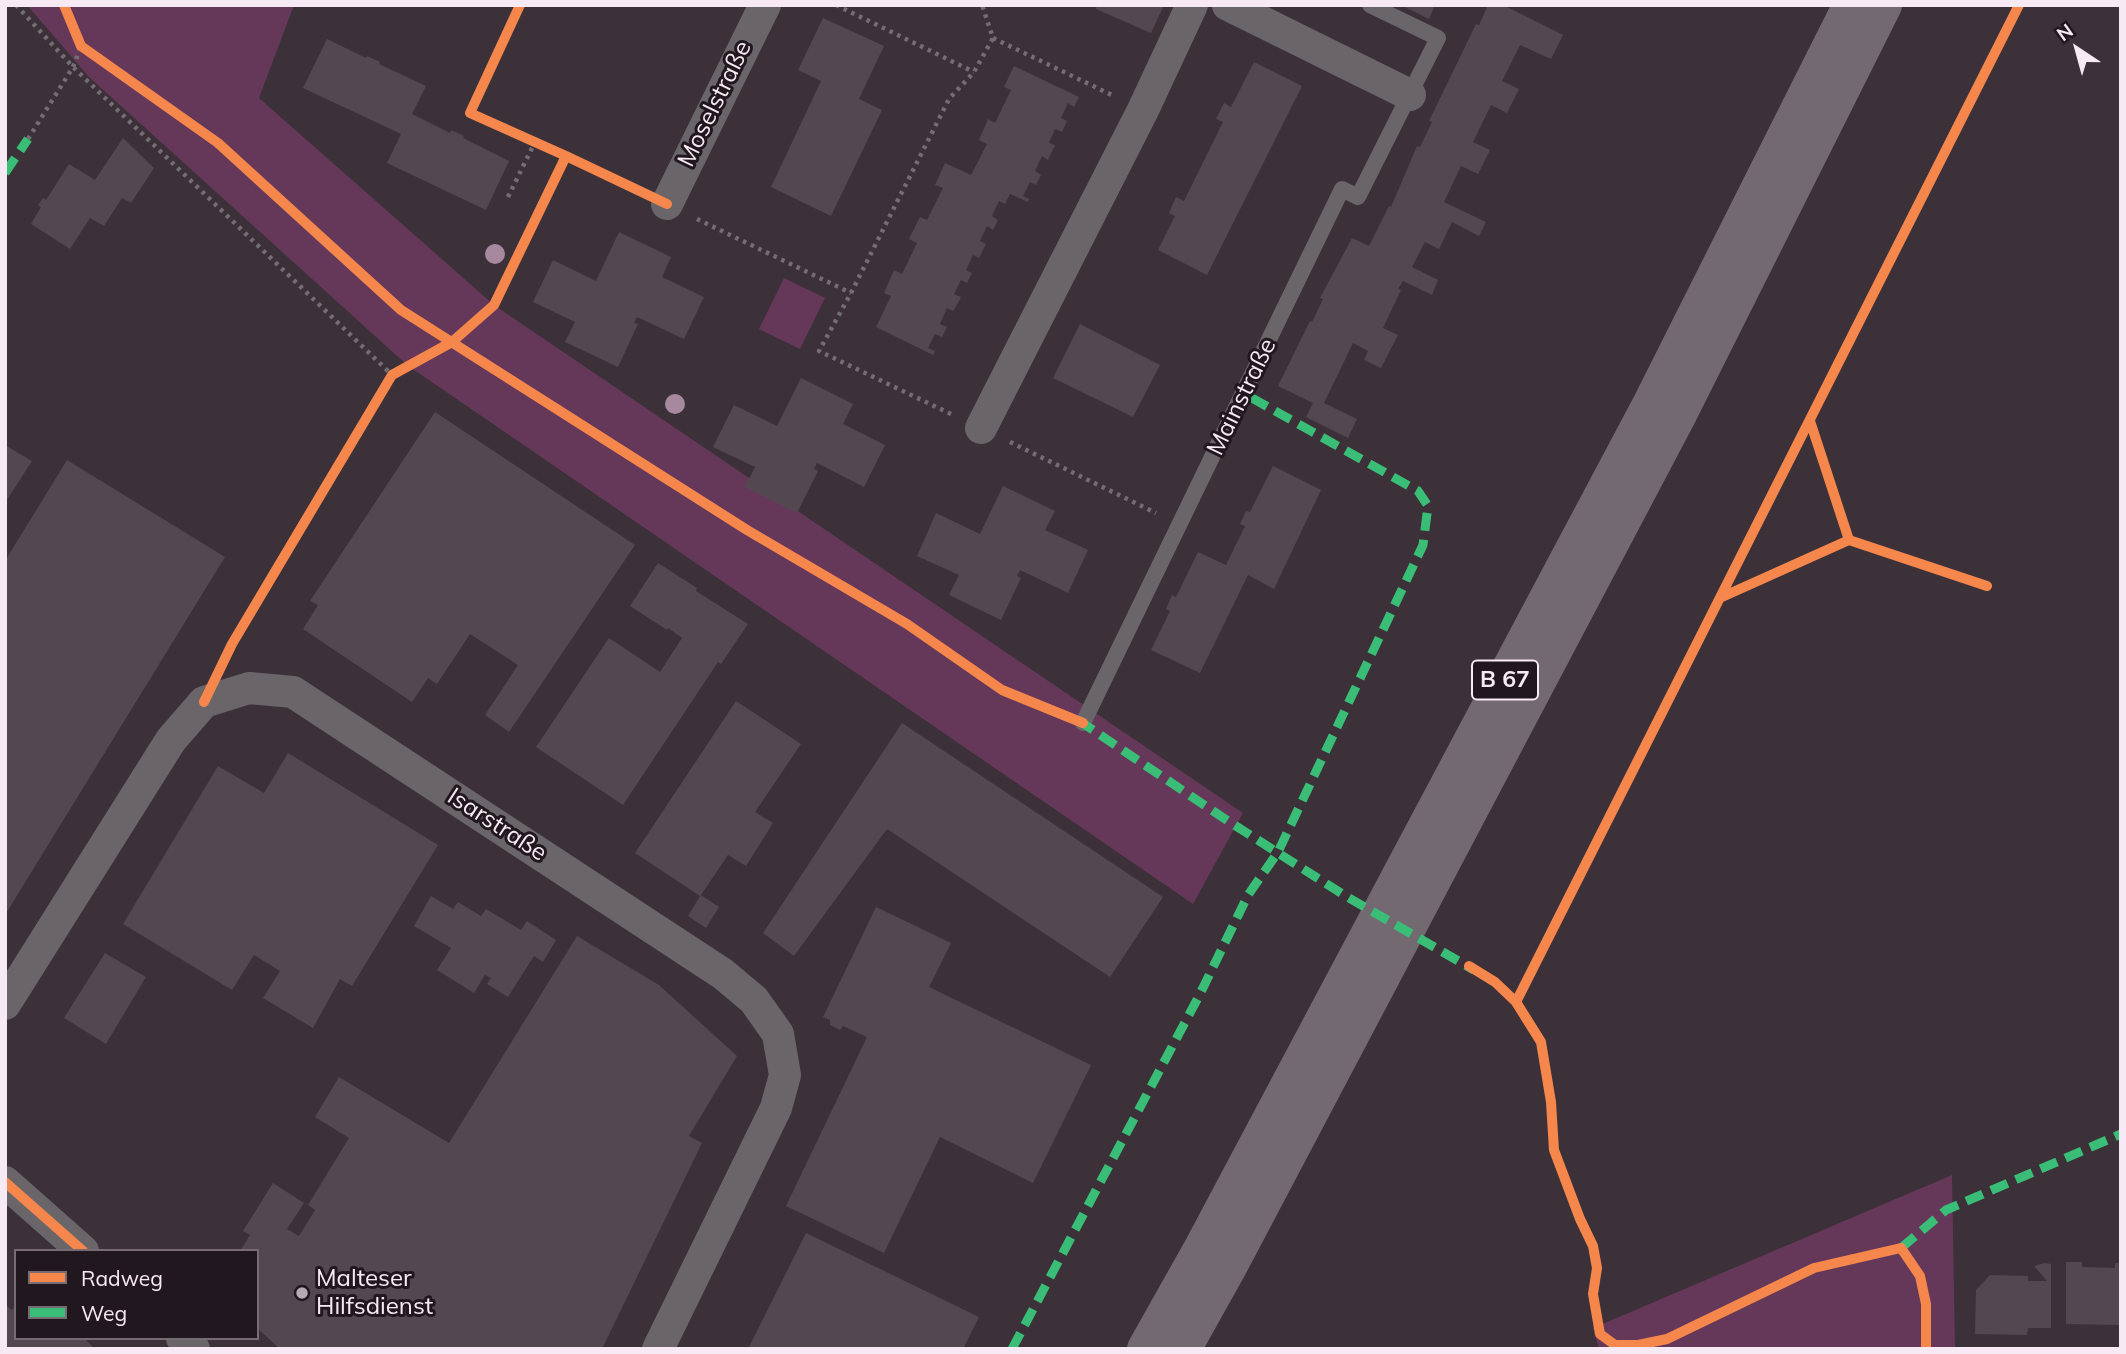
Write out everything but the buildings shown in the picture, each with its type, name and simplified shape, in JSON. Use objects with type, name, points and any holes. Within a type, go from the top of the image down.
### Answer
[{"type":"highway","name":"B 67","points":[[1146,1349],[1204,1246],[1650,407],[1852,5]]},
{"type":"highway","name":"B 67","points":[[1182,1349],[1677,416],[1883,5]]},
{"type":"street","name":"Moselstraße","points":[[667,204],[765,5]]},
{"type":"street","points":[[981,428],[1143,110],[1192,5]]},
{"type":"street","points":[[1228,5],[1410,95]]},
{"type":"street","name":"Isarstraße","points":[[5,1004],[171,740],[204,702],[249,688],[293,692],[723,974],[754,1000],[778,1034],[785,1075],[776,1108],[658,1349]]},
{"type":"street","points":[[5,1182],[81,1249]]},
{"type":"lane","name":"Mainstraße","points":[[1083,723],[1342,189],[1358,197],[1438,38],[1370,5]]},
{"type":"path","points":[[16,5],[73,67],[393,375]]},
{"type":"path","points":[[836,5],[974,72]]},
{"type":"path","points":[[982,5],[993,38],[1143,110]]},
{"type":"path","points":[[993,38],[974,72],[949,99],[819,351],[1179,524]]},
{"type":"path","points":[[28,139],[73,67],[81,46]]},
{"type":"path","points":[[508,197],[535,142]]},
{"type":"path","points":[[667,204],[851,293]]},
{"type":"shaded area","points":[[27,5],[294,5],[259,98],[494,305],[1243,813],[1193,904],[407,365],[89,77]]},
{"type":"shaded area","points":[[784,278],[825,298],[800,349],[759,329]]},
{"type":"shaded area","points":[[1952,1175],[1955,1349],[1599,1349],[1593,1328]]},
{"type":"marked path","points":[[5,173],[28,139]]},
{"type":"marked path","points":[[1012,1349],[1200,994],[1248,895],[1278,852],[1423,545],[1428,506],[1418,491],[1243,393]]},
{"type":"marked path","points":[[1078,720],[1344,895],[1474,970]]},
{"type":"marked path","points":[[1901,1248],[1946,1210],[2121,1134]]},
{"type":"cycle path","points":[[64,5],[81,46],[218,143],[401,310],[747,530],[907,624],[1002,690],[1083,723]]},
{"type":"cycle path","points":[[204,702],[232,644],[392,375],[452,342],[494,305],[566,156],[470,113],[520,5]]},
{"type":"cycle path","points":[[1516,1002],[2019,5]]},
{"type":"cycle path","points":[[566,156],[667,204]]},
{"type":"cycle path","points":[[1810,421],[1849,540]]},
{"type":"cycle path","points":[[1722,597],[1849,540],[1987,586]]},
{"type":"cycle path","points":[[1469,966],[1495,982],[1516,1002],[1541,1042],[1551,1102],[1554,1150],[1593,1246],[1597,1268],[1593,1294],[1600,1334],[1615,1345],[1638,1345],[1667,1339],[1814,1268],[1901,1248],[1920,1276],[1926,1304],[1926,1349]]},
{"type":"cycle path","points":[[5,1182],[81,1249]]},
{"type":"place","name":"Malteser Hilfsdienst","points":[[302,1293]]}]
